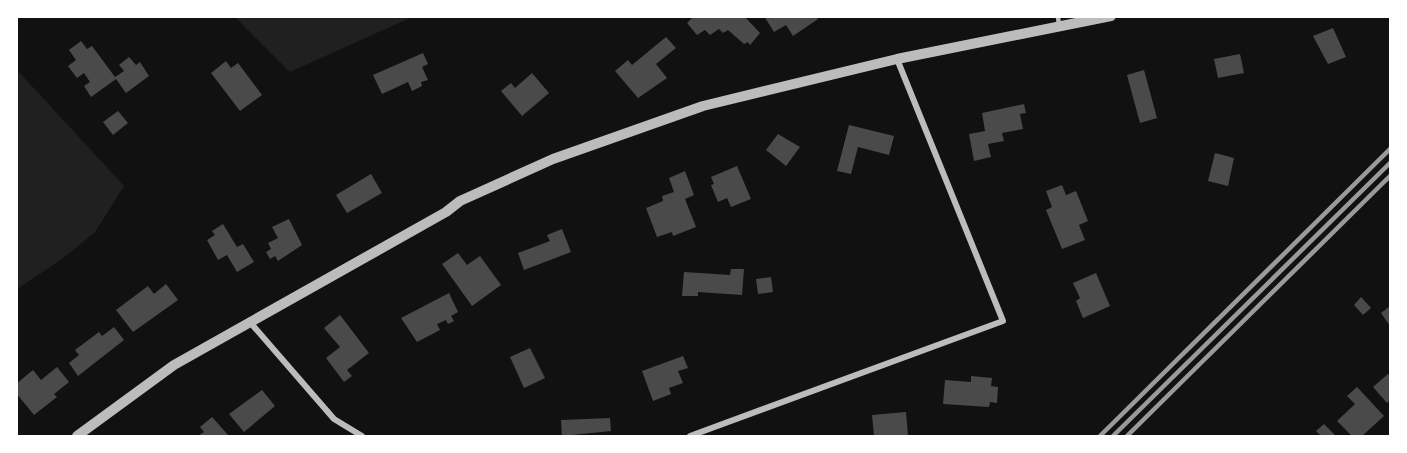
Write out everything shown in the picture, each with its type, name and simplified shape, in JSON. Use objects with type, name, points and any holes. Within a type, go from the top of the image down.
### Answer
[{"type":"street","points":[[77,436],[174,365],[249,321],[447,212],[460,201],[553,159],[703,106],[1059,22],[1110,16]]},
{"type":"street","points":[[690,436],[1003,321],[897,59]]},
{"type":"street","points":[[249,321],[334,419],[362,436]]},
{"type":"shaded area","points":[[235,17],[412,17],[290,72]]},
{"type":"shaded area","points":[[17,70],[124,186],[95,232],[62,259],[17,289]]},
{"type":"building","points":[[694,16],[744,16],[760,33],[750,45],[748,42],[744,44],[728,30],[723,33],[719,29],[710,35],[705,30],[697,35],[687,23]]},
{"type":"building","points":[[764,16],[816,16],[818,19],[793,36],[786,25],[774,32]]},
{"type":"building","points":[[1333,28],[1346,57],[1328,64],[1313,36]]},
{"type":"building","points":[[666,37],[676,48],[656,64],[667,78],[638,98],[615,71],[628,60],[632,65]]},
{"type":"building","points":[[81,41],[87,49],[92,46],[115,77],[124,71],[119,65],[129,57],[136,65],[140,62],[149,76],[126,93],[116,79],[91,97],[84,86],[90,82],[84,73],[77,78],[68,66],[76,60],[69,50]]},
{"type":"building","points":[[423,53],[428,64],[422,67],[428,80],[421,82],[422,86],[412,91],[408,82],[382,94],[373,75]]},
{"type":"building","points":[[1240,54],[1244,73],[1218,78],[1214,59]]},
{"type":"building","points":[[226,61],[231,68],[238,63],[262,95],[240,111],[211,73]]},
{"type":"building","points":[[1144,70],[1157,118],[1140,123],[1127,75]]},
{"type":"building","points":[[532,73],[549,93],[522,116],[501,91],[511,83],[515,88]]},
{"type":"building","points":[[1024,104],[1026,113],[1020,114],[1023,129],[1002,133],[1004,141],[988,144],[991,157],[974,161],[969,134],[985,131],[982,113]]},
{"type":"building","points":[[118,111],[128,123],[113,135],[103,122]]},
{"type":"building","points":[[849,125],[894,136],[889,155],[858,147],[851,174],[837,171]]},
{"type":"building","points":[[778,134],[800,147],[786,166],[766,150]]},
{"type":"building","points":[[1215,153],[1234,158],[1228,186],[1208,181]]},
{"type":"building","points":[[737,166],[751,199],[731,207],[727,198],[718,202],[711,185],[714,184],[711,177]]},
{"type":"building","points":[[685,171],[694,195],[685,199],[696,227],[673,236],[672,232],[657,237],[646,208],[663,201],[662,196],[674,192],[669,178]]},
{"type":"building","points":[[371,174],[382,193],[347,213],[336,195]]},
{"type":"building","points":[[1062,185],[1066,195],[1076,191],[1088,221],[1079,225],[1085,240],[1062,249],[1046,210],[1052,207],[1046,191]]},
{"type":"building","points":[[289,219],[302,245],[278,261],[275,256],[270,259],[266,252],[271,249],[268,243],[278,238],[272,227]]},
{"type":"building","points":[[223,224],[237,247],[243,244],[254,262],[237,272],[227,255],[218,260],[207,240],[215,235],[212,231]]},
{"type":"building","points":[[562,229],[571,252],[524,270],[518,253],[550,241],[547,235]]},
{"type":"building","points":[[458,253],[467,265],[480,256],[501,285],[472,306],[442,264]]},
{"type":"building","points":[[731,269],[744,269],[742,295],[698,292],[698,296],[682,296],[684,272],[730,275]]},
{"type":"building","points":[[1096,273],[1110,306],[1083,318],[1076,301],[1080,298],[1073,283]]},
{"type":"building","points":[[771,277],[773,292],[758,294],[756,279]]},
{"type":"building","points":[[166,284],[178,300],[133,332],[116,310],[148,286],[154,294]]},
{"type":"building","points":[[449,293],[458,312],[451,316],[454,321],[448,324],[446,320],[437,324],[440,330],[417,342],[401,318]]},
{"type":"building","points":[[1361,297],[1371,308],[1363,315],[1354,305]]},
{"type":"building","points":[[1390,306],[1390,326],[1381,313]]},
{"type":"building","points":[[340,315],[369,353],[347,370],[352,376],[344,382],[326,358],[340,347],[324,328]]},
{"type":"building","points":[[114,327],[124,340],[78,376],[69,363],[79,355],[75,350],[99,332],[102,336]]},
{"type":"building","points":[[530,348],[545,378],[524,388],[510,357]]},
{"type":"building","points":[[683,356],[688,368],[678,371],[683,383],[669,388],[671,394],[653,401],[642,371]]},
{"type":"building","points":[[57,367],[69,382],[54,394],[57,397],[34,415],[16,393],[16,384],[33,370],[41,380]]},
{"type":"building","points":[[1388,374],[1390,400],[1387,403],[1373,387]]},
{"type":"building","points":[[971,376],[992,378],[991,386],[998,387],[997,403],[990,402],[989,407],[943,404],[945,380],[971,382]]},
{"type":"building","points":[[1357,387],[1384,416],[1362,436],[1352,436],[1337,421],[1355,404],[1347,396]]},
{"type":"building","points":[[262,390],[275,406],[244,432],[229,414]]},
{"type":"building","points":[[906,412],[908,436],[874,436],[872,415]]},
{"type":"building","points":[[212,417],[229,436],[198,436],[204,432],[200,427]]},
{"type":"building","points":[[610,418],[611,431],[562,436],[561,420]]},
{"type":"building","points":[[1324,424],[1336,436],[1321,436],[1316,431]]},
{"type":"railway","points":[[1100,436],[1390,149]]},
{"type":"railway","points":[[1113,436],[1390,163]]},
{"type":"railway","points":[[1127,436],[1390,176]]}]
